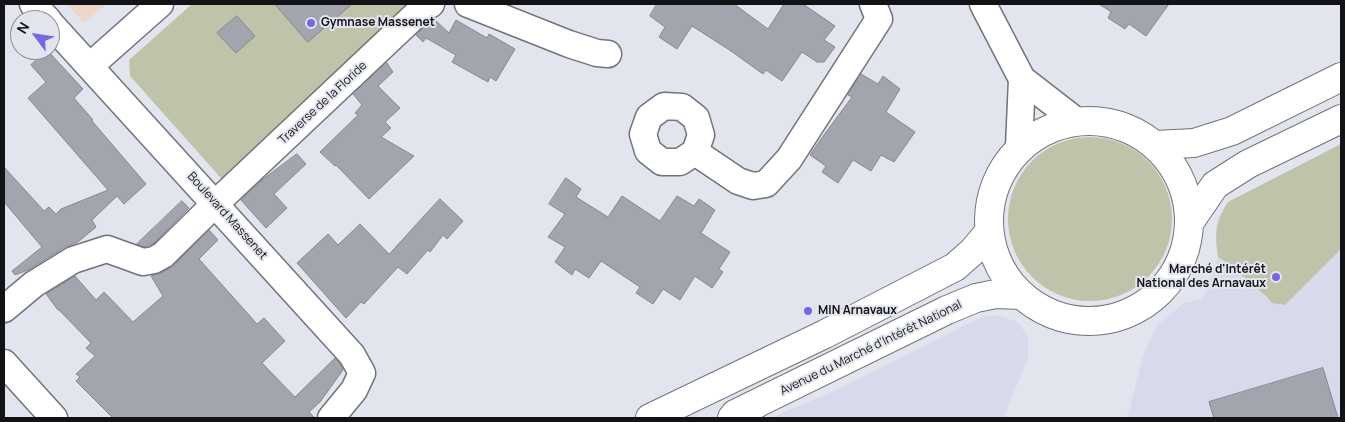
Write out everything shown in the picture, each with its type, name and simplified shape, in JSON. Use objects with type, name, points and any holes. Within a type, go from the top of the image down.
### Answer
[{"type":"main road","points":[[1156,145],[1194,143],[1232,131],[1341,77]]},
{"type":"main road","points":[[1189,224],[1215,185],[1248,164],[1341,119]]},
{"type":"main road","points":[[1075,120],[1104,120],[1132,129],[1156,145],[1175,167],[1186,194],[1189,224],[1185,250],[1174,273],[1159,293],[1139,308],[1116,318],[1091,322],[1066,319],[1042,310],[1020,295],[999,267],[988,233],[989,202],[1000,172],[1019,147],[1045,129],[1075,120]]},
{"type":"main road","points":[[650,418],[825,334],[955,267],[973,251],[988,233]]},
{"type":"main road","name":"Avenue du Marché d'Intérêt National","points":[[725,418],[947,310],[976,298],[996,294],[1020,295]]},
{"type":"main road","points":[[732,418],[756,404]]},
{"type":"street","points":[[90,66],[160,4]]},
{"type":"street","name":"Traverse de la Floride","points":[[4,310],[34,284],[55,270],[73,260],[90,254],[107,249],[143,262],[154,260],[163,255],[423,8],[431,4]]},
{"type":"street","points":[[468,4],[569,44],[597,53],[608,54]]},
{"type":"street","points":[[695,152],[738,181],[752,186],[766,184],[789,159],[879,19],[873,4]]},
{"type":"street","points":[[983,4],[1022,79],[1075,120]]},
{"type":"street","name":"Boulevard Massenet","points":[[60,33],[352,354],[362,373],[354,390],[331,418]]},
{"type":"street","points":[[1019,147],[1022,79]]},
{"type":"street","points":[[4,362],[54,418]]},
{"type":"shaded area","points":[[67,4],[106,4],[84,23]]},
{"type":"shaded area","name":"Marché d'Intérêt National des Arnavaux","points":[[1341,144],[1341,418],[1127,418],[1143,356],[1157,325],[1184,303],[1202,299],[1207,290],[1218,257],[1216,226],[1220,214],[1228,202]]},
{"type":"shaded area","points":[[998,315],[1018,322],[1028,337],[1028,358],[1004,416],[1001,418],[771,418],[836,390],[973,321],[987,316]]},
{"type":"green space","points":[[192,4],[419,4],[228,186],[130,76],[129,60]]},
{"type":"green space","points":[[1082,137],[1098,137],[1121,143],[1136,151],[1148,161],[1158,173],[1166,188],[1172,211],[1172,227],[1166,250],[1158,265],[1148,277],[1136,287],[1121,295],[1098,301],[1082,301],[1059,295],[1044,287],[1022,265],[1012,243],[1008,227],[1008,211],[1014,188],[1022,173],[1044,151],[1066,141]]},
{"type":"green space","points":[[1341,144],[1341,249],[1285,305],[1272,303],[1228,263],[1218,257],[1216,235],[1218,222],[1228,202]]},
{"type":"building","name":"Gymnase Massenet","points":[[275,4],[352,4],[308,42]]},
{"type":"building","points":[[657,4],[734,4],[768,29],[784,4],[803,4],[835,26],[824,40],[835,47],[824,62],[817,62],[802,52],[782,81],[766,70],[763,74],[692,26],[677,49],[659,37],[665,27],[650,16]]},
{"type":"building","points":[[1099,4],[1169,4],[1146,36],[1129,24],[1125,29],[1108,18],[1111,12]]},
{"type":"building","points":[[237,16],[255,36],[236,53],[217,33]]},
{"type":"building","points":[[434,19],[449,33],[456,20],[487,38],[489,34],[515,49],[496,81],[490,77],[488,82],[452,62],[456,55],[426,38],[423,42],[416,35]]},
{"type":"building","points":[[36,60],[56,60],[83,89],[74,98],[146,184],[124,204],[117,196],[92,220],[96,227],[78,242],[65,247],[28,270],[15,275],[12,271],[42,247],[4,202],[4,167],[44,211],[49,207],[56,214],[61,209],[108,190],[28,98],[46,82],[31,65]]},
{"type":"building","points":[[387,63],[393,72],[378,86],[400,108],[385,122],[391,128],[381,137],[414,156],[369,199],[336,165],[320,152],[358,115],[355,113],[362,105],[353,94]]},
{"type":"building","points":[[861,74],[878,84],[883,76],[900,89],[886,112],[915,132],[894,162],[881,155],[871,171],[853,160],[838,183],[822,172],[826,166],[810,155],[852,97],[848,95]]},
{"type":"building","points":[[297,154],[306,164],[274,194],[287,208],[266,228],[241,200],[262,180]]},
{"type":"building","points":[[566,178],[581,189],[576,197],[608,217],[622,196],[660,221],[677,196],[694,206],[699,199],[715,210],[701,233],[730,252],[719,269],[723,272],[712,288],[695,276],[680,300],[663,289],[653,304],[636,293],[640,287],[601,261],[589,278],[575,269],[572,275],[555,262],[565,247],[548,237],[565,214],[549,204]]},
{"type":"building","points":[[440,199],[463,221],[447,239],[443,235],[430,252],[428,250],[407,274],[398,267],[364,304],[361,302],[346,318],[297,263],[328,234],[338,245],[360,224],[389,254]]},
{"type":"building","points":[[182,201],[189,208],[154,243],[144,247],[137,244]]},
{"type":"building","points":[[209,230],[218,240],[199,259],[257,324],[264,318],[285,341],[262,363],[295,397],[335,358],[340,364],[343,370],[320,402],[309,412],[315,418],[113,418],[76,381],[80,377],[76,374],[95,356],[86,348],[91,343],[58,310],[46,294],[75,276],[96,300],[104,292],[133,322],[163,296],[151,276],[173,266]]},
{"type":"building","points":[[1323,368],[1338,418],[1214,418],[1209,402]]},
{"type":"place","name":"Gymnase Massenet","points":[[311,23]]},
{"type":"place","name":"Marché d'Intérêt National des Arnavaux","points":[[1276,277]]},
{"type":"place","name":"MIN Arnavaux","points":[[808,311]]}]
